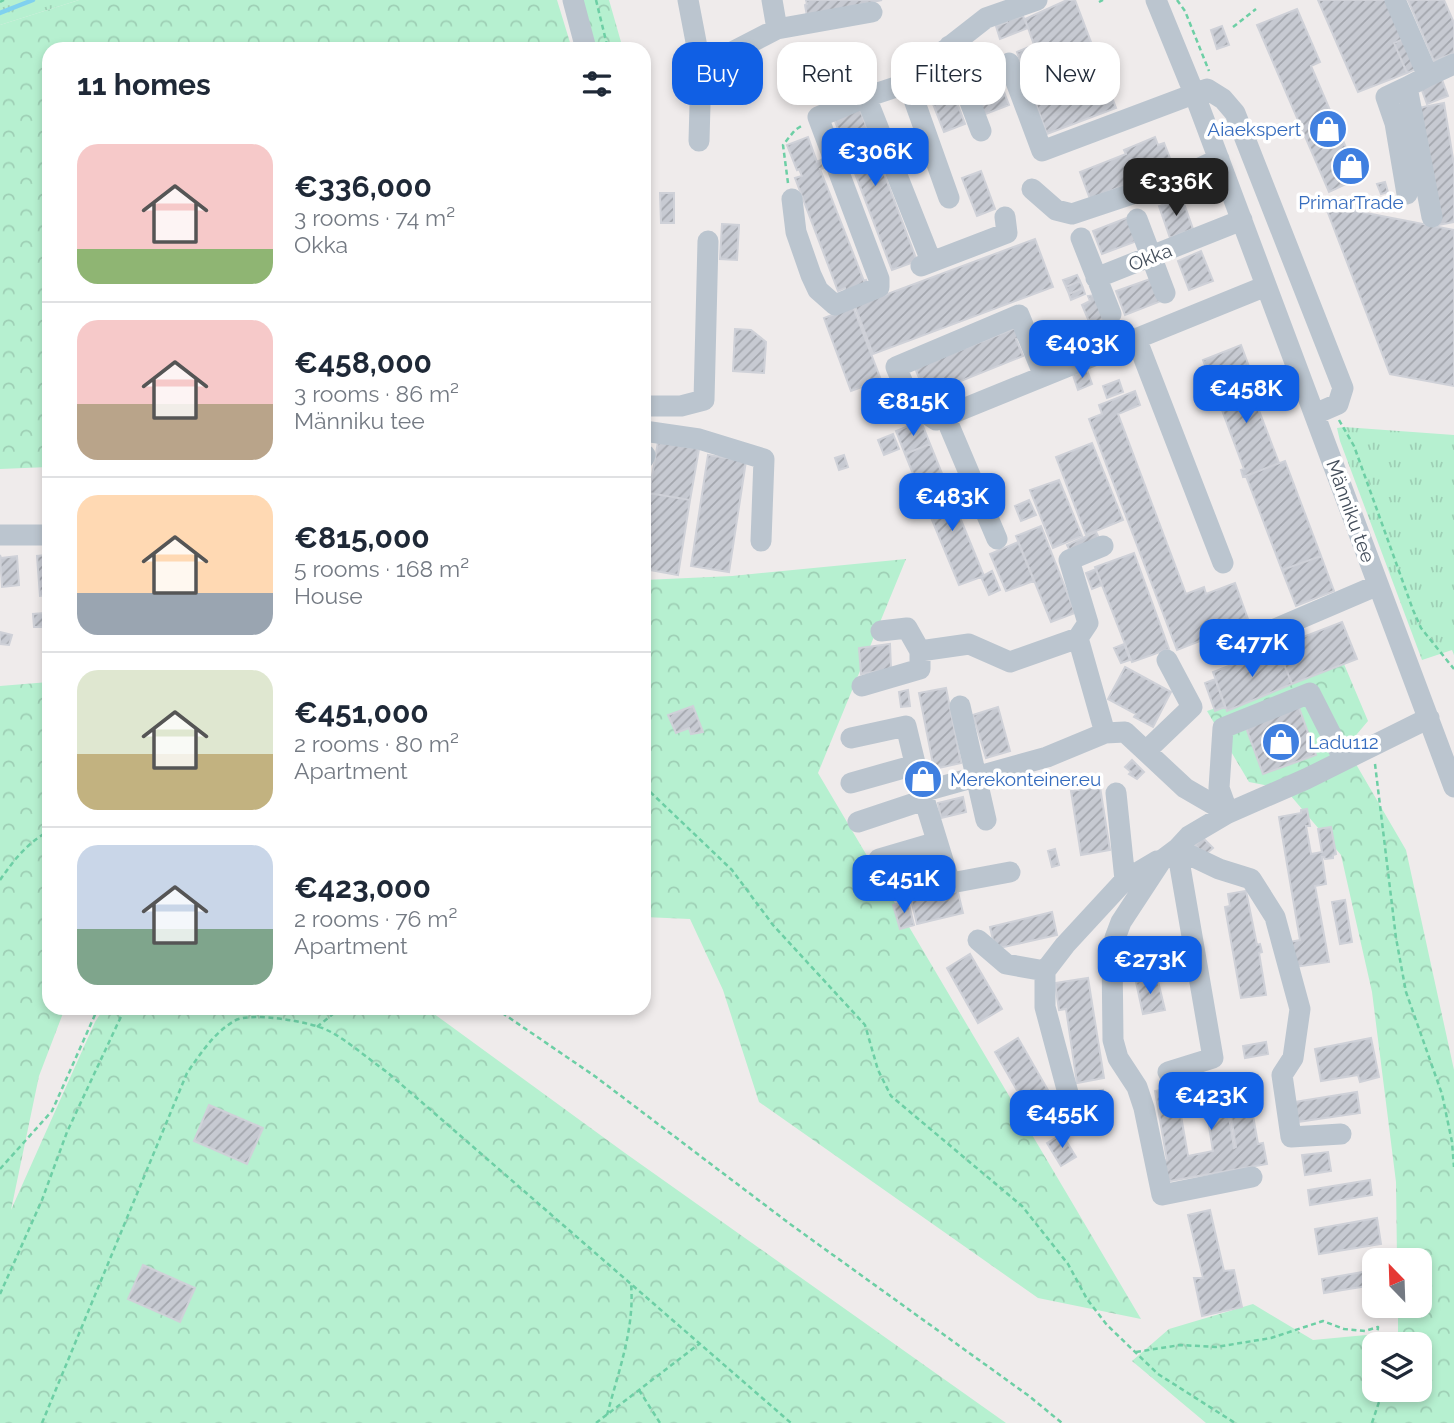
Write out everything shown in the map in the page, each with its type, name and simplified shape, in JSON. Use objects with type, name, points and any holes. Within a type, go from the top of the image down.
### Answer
[{"type":"street","points":[[573,0],[584,42]]},
{"type":"street","points":[[688,0],[696,42]]},
{"type":"street","points":[[772,0],[778,29]]},
{"type":"street","points":[[952,42],[981,9],[1037,0]]},
{"type":"street","name":"Männiku tee","points":[[1156,0],[1266,286],[1328,408],[1378,585],[1454,787]]},
{"type":"street","points":[[1395,0],[1428,76]]},
{"type":"street","points":[[752,42],[778,29],[872,12]]},
{"type":"street","points":[[1009,63],[1042,150],[1207,89],[1223,99],[1235,113],[1343,388],[1328,408]]},
{"type":"street","points":[[1407,194],[1395,123],[1386,97],[1454,64]]},
{"type":"street","points":[[1407,87],[1432,217]]},
{"type":"street","points":[[699,141],[700,105]]},
{"type":"street","points":[[792,199],[796,232],[818,290],[835,305],[879,287],[879,279],[818,117],[847,105]]},
{"type":"street","points":[[869,105],[925,264],[1007,233],[1005,217]]},
{"type":"street","points":[[916,105],[949,198]]},
{"type":"street","points":[[971,105],[981,131]]},
{"type":"street","points":[[1032,189],[1056,210],[1072,214],[1174,180],[1219,159]]},
{"type":"street","points":[[1138,219],[1165,293]]},
{"type":"street","name":"Okka","points":[[1096,278],[1242,220]]},
{"type":"street","points":[[1081,238],[1111,314]]},
{"type":"street","points":[[651,406],[681,407],[704,400],[708,241]]},
{"type":"street","points":[[1044,376],[1019,315],[896,367],[912,404],[936,419],[945,416],[1044,376],[1136,338],[1266,286]]},
{"type":"street","points":[[1136,338],[1223,563]]},
{"type":"street","points":[[945,416],[997,539]]},
{"type":"street","points":[[651,432],[699,439],[764,459],[761,541]]},
{"type":"street","points":[[0,535],[42,535]]},
{"type":"street","points":[[920,651],[969,644],[1010,662],[1078,638],[1088,623],[1069,561],[1103,546]]},
{"type":"street","points":[[1224,652],[1378,585]]},
{"type":"street","points":[[862,686],[920,670],[920,651],[907,628],[881,631]]},
{"type":"street","points":[[1078,638],[1105,733]]},
{"type":"street","points":[[1146,751],[1192,707],[1167,660]]},
{"type":"street","points":[[1228,813],[1219,788],[1223,728],[1310,693],[1344,760]]},
{"type":"street","points":[[960,706],[986,820]]},
{"type":"street","points":[[1252,1177],[1162,1195],[1144,1108],[1137,1087],[1118,1058],[1113,1040],[1112,953],[1121,922],[1161,861],[1189,836],[1228,813],[1429,718]]},
{"type":"street","points":[[851,738],[906,726],[923,796],[950,883]]},
{"type":"street","points":[[858,822],[975,776],[1047,757],[1105,733],[1125,733],[1185,788],[1228,813]]},
{"type":"street","points":[[851,783],[915,765]]},
{"type":"street","points":[[1116,793],[1125,880]]},
{"type":"street","points":[[879,859],[937,842]]},
{"type":"street","points":[[1072,1108],[1045,1007],[1045,971],[1065,945],[1125,880],[1177,849]]},
{"type":"street","points":[[1168,1072],[1213,1058],[1177,849]]},
{"type":"street","points":[[1177,849],[1219,869],[1251,879],[1275,917],[1300,1009],[1293,1058],[1282,1075],[1291,1138],[1341,1134]]},
{"type":"street","points":[[903,892],[1010,872]]},
{"type":"street","points":[[978,940],[1006,964],[1045,971]]},
{"type":"path","points":[[596,0],[606,42]]},
{"type":"path","points":[[1233,27],[1256,9]]},
{"type":"path","points":[[792,199],[783,145],[795,130],[818,117]]},
{"type":"path","points":[[1328,408],[1354,446],[1421,628],[1454,669]]},
{"type":"path","points":[[1369,747],[1377,768],[1396,938],[1406,992],[1442,1094],[1454,1167]]},
{"type":"path","points":[[651,793],[732,870],[773,925],[865,1025],[878,1070],[891,1096],[1022,1206],[1068,1264],[1087,1299],[1107,1325],[1158,1374],[1235,1423]]},
{"type":"path","points":[[0,880],[15,858],[42,835]]},
{"type":"path","points":[[0,1169],[52,1111],[95,1015]]},
{"type":"path","points":[[0,1294],[42,1200],[68,1132],[122,1015]]},
{"type":"path","points":[[317,1027],[332,1015]]},
{"type":"path","points":[[505,1015],[596,1077],[790,1224],[1029,1396],[1062,1423]]},
{"type":"path","points":[[42,1423],[187,1073],[208,1042],[236,1019],[266,1017],[296,1021],[328,1030],[387,1072],[790,1423]]},
{"type":"path","points":[[607,1415],[626,1342],[633,1303],[631,1284]]},
{"type":"path","points":[[1136,1352],[1180,1345],[1216,1347],[1271,1338],[1322,1321],[1344,1329],[1365,1331],[1378,1327],[1377,1332]]},
{"type":"path","points":[[596,1423],[699,1343]]},
{"type":"path","points":[[639,1390],[660,1423]]},
{"type":"path","points":[[1372,1423],[1379,1402]]},
{"type":"green space","points":[[0,0],[79,0],[0,25]]},
{"type":"green space","points":[[79,0],[557,0],[570,42],[42,42],[42,467],[0,469],[0,25]]},
{"type":"green space","points":[[582,0],[609,0],[621,42],[592,42]]},
{"type":"green space","points":[[1337,428],[1454,435],[1454,655],[1452,650],[1422,660],[1340,441]]},
{"type":"green space","points":[[906,559],[818,773],[1141,1319],[1038,1298],[759,1102],[723,990],[690,919],[651,917],[651,580],[732,576]]},
{"type":"green space","points":[[1344,664],[1368,721],[1346,747],[1406,850],[1454,1070],[1454,1423],[1206,1423],[1132,1361],[1169,1329],[1253,1304],[1313,1340],[1362,1335],[1362,1402],[1432,1402],[1432,1332],[1398,1332],[1398,1318],[1432,1318],[1432,1248],[1397,1248],[1396,1182],[1372,992],[1341,855],[1285,789],[1249,782],[1207,711]]},
{"type":"green space","points":[[42,683],[42,1015],[62,1015],[39,1076],[11,1210],[100,1015],[436,1015],[1006,1423],[0,1423],[0,686]]},
{"type":"building","points":[[806,0],[882,0],[807,16]]},
{"type":"building","points":[[1067,0],[1075,0],[1091,42],[1033,42],[1025,19]]},
{"type":"building","points":[[1318,0],[1389,0],[1406,38],[1394,43],[1407,73],[1358,92]]},
{"type":"building","points":[[1408,0],[1444,0],[1454,23],[1454,53],[1434,61]]},
{"type":"building","points":[[1297,9],[1320,62],[1311,66],[1359,178],[1329,192],[1257,25]]},
{"type":"building","points":[[1023,16],[1028,28],[1000,39],[996,26]]},
{"type":"building","points":[[1222,26],[1229,45],[1217,49],[1211,30]]},
{"type":"building","points":[[1406,38],[1418,68],[1407,73],[1394,43]]},
{"type":"building","points":[[1441,77],[1448,96],[1427,104],[1420,85]]},
{"type":"building","points":[[1006,97],[1009,105],[983,115],[979,105],[1006,105]]},
{"type":"building","points":[[1444,103],[1454,165],[1454,222],[1438,225],[1418,108]]},
{"type":"building","points":[[933,105],[958,105],[965,124],[944,132]]},
{"type":"building","points":[[1036,105],[1115,105],[1116,108],[1047,134]]},
{"type":"building","points":[[859,107],[917,261],[892,270],[833,116]]},
{"type":"building","points":[[808,137],[817,162],[821,160],[824,168],[820,169],[864,281],[866,280],[869,287],[848,296],[845,288],[838,291],[795,178],[802,176],[787,145]]},
{"type":"building","points":[[1155,137],[1158,145],[1164,143],[1173,166],[1090,199],[1080,172],[1126,154],[1124,150]]},
{"type":"building","points":[[981,171],[995,209],[977,216],[962,178]]},
{"type":"building","points":[[1385,182],[1388,192],[1381,194],[1377,184]]},
{"type":"building","points":[[660,193],[674,193],[674,223],[661,223]]},
{"type":"building","points":[[1182,198],[1193,229],[1170,238],[1159,206]]},
{"type":"building","points":[[1325,205],[1454,230],[1454,386],[1390,374]]},
{"type":"building","points":[[1129,217],[1137,241],[1102,254],[1093,231]]},
{"type":"building","points":[[722,224],[739,225],[737,260],[720,259]]},
{"type":"building","points":[[1035,239],[1053,287],[873,354],[855,306]]},
{"type":"building","points":[[1201,251],[1213,281],[1189,290],[1178,261]]},
{"type":"building","points":[[1077,275],[1080,281],[1066,287],[1063,280]]},
{"type":"building","points":[[1153,278],[1161,301],[1125,315],[1116,291]]},
{"type":"building","points":[[1080,281],[1083,288],[1069,294],[1066,287]]},
{"type":"building","points":[[1083,288],[1085,294],[1071,300],[1069,294]]},
{"type":"building","points":[[1095,295],[1107,325],[1093,331],[1082,305],[1090,301],[1088,296]]},
{"type":"building","points":[[853,307],[881,380],[851,391],[824,318]]},
{"type":"building","points":[[735,329],[751,330],[766,342],[764,373],[733,371]]},
{"type":"building","points":[[1018,329],[1021,337],[1016,339],[1023,356],[926,395],[915,368]]},
{"type":"building","points":[[1241,345],[1251,372],[1213,386],[1203,360]]},
{"type":"building","points":[[1087,370],[1092,384],[1078,390],[1073,375]]},
{"type":"building","points":[[1245,374],[1279,463],[1243,477],[1241,470],[1244,469],[1213,386]]},
{"type":"building","points":[[1119,380],[1123,392],[1107,398],[1103,386]]},
{"type":"building","points":[[1135,391],[1140,405],[1118,414],[1186,594],[1204,587],[1206,594],[1235,583],[1249,622],[1177,650],[1089,419],[1102,414],[1099,405]]},
{"type":"building","points":[[921,421],[930,444],[905,454],[896,431]]},
{"type":"building","points":[[893,434],[899,449],[884,455],[878,440]]},
{"type":"building","points":[[658,442],[699,449],[690,500],[651,493]]},
{"type":"building","points":[[1092,443],[1123,520],[1086,535],[1056,457]]},
{"type":"building","points":[[930,444],[945,481],[920,491],[905,454]]},
{"type":"building","points":[[708,455],[746,461],[729,572],[691,566]]},
{"type":"building","points":[[844,455],[848,467],[839,470],[835,458]]},
{"type":"building","points":[[1285,461],[1321,556],[1282,570],[1246,476]]},
{"type":"building","points":[[1059,480],[1082,536],[1053,548],[1030,490]]},
{"type":"building","points":[[945,481],[984,576],[959,585],[920,491]]},
{"type":"building","points":[[651,493],[690,500],[678,575],[651,570]]},
{"type":"building","points":[[1029,500],[1036,515],[1021,521],[1015,506]]},
{"type":"building","points":[[1041,526],[1075,613],[1051,622],[1016,536]]},
{"type":"building","points":[[1096,532],[1100,540],[1070,551],[1067,545]]},
{"type":"building","points":[[1018,542],[1034,581],[1006,591],[990,554]]},
{"type":"building","points":[[1134,553],[1169,649],[1132,662],[1095,567]]},
{"type":"building","points":[[0,555],[1,558],[17,556],[19,585],[2,587]]},
{"type":"building","points":[[37,556],[42,556],[40,596]]},
{"type":"building","points":[[1321,556],[1334,591],[1296,606],[1282,570]]},
{"type":"building","points":[[1096,569],[1102,585],[1092,589],[1086,573]]},
{"type":"building","points":[[992,571],[1000,590],[989,595],[981,577]]},
{"type":"building","points":[[42,613],[42,627],[34,627],[33,614]]},
{"type":"building","points":[[1342,622],[1357,659],[1292,684],[1277,647]]},
{"type":"building","points":[[0,632],[12,635],[9,645],[0,644]]},
{"type":"building","points":[[890,644],[891,669],[861,674],[859,648]]},
{"type":"building","points":[[1124,644],[1130,660],[1121,663],[1114,648]]},
{"type":"building","points":[[1277,647],[1292,684],[1227,711],[1213,672]]},
{"type":"building","points":[[1125,667],[1171,692],[1153,727],[1108,699]]},
{"type":"building","points":[[1215,679],[1225,707],[1215,711],[1205,683]]},
{"type":"building","points":[[946,688],[961,763],[934,769],[919,693]]},
{"type":"building","points":[[908,690],[910,706],[901,707],[899,692]]},
{"type":"building","name":"Ladu112","points":[[1297,702],[1316,755],[1263,774],[1244,722]]},
{"type":"building","points":[[693,706],[703,732],[691,734],[689,728],[676,733],[668,715]]},
{"type":"building","points":[[998,707],[1010,751],[986,758],[973,715]]},
{"type":"building","points":[[1132,760],[1144,772],[1137,779],[1129,774],[1131,772],[1125,767]]},
{"type":"building","points":[[1100,787],[1110,850],[1081,855],[1071,791]]},
{"type":"building","points":[[963,797],[966,812],[941,818],[938,803]]},
{"type":"building","points":[[1307,809],[1310,826],[1306,826],[1311,854],[1322,852],[1318,829],[1331,827],[1336,854],[1333,858],[1322,857],[1326,884],[1315,886],[1329,962],[1294,967],[1290,942],[1300,940],[1279,817],[1301,813],[1301,810]]},
{"type":"building","points":[[1203,838],[1213,848],[1205,855],[1195,845]]},
{"type":"building","points":[[1055,849],[1059,865],[1052,867],[1048,851]]},
{"type":"building","points":[[957,888],[963,913],[917,924],[911,899]]},
{"type":"building","points":[[1246,891],[1257,945],[1260,944],[1262,952],[1259,953],[1266,995],[1241,998],[1225,907],[1230,906],[1228,894]]},
{"type":"building","points":[[1345,900],[1352,942],[1340,944],[1332,902]]},
{"type":"building","points":[[908,901],[914,925],[900,929],[893,905]]},
{"type":"building","points":[[1052,912],[1057,935],[995,949],[990,927]]},
{"type":"building","points":[[970,954],[1002,1009],[978,1023],[947,968]]},
{"type":"building","points":[[1157,977],[1165,1010],[1143,1014],[1136,982]]},
{"type":"building","points":[[1088,978],[1104,1078],[1077,1083],[1066,1009],[1059,1010],[1055,983]]},
{"type":"building","points":[[1018,1038],[1049,1092],[1026,1106],[995,1052]]},
{"type":"building","points":[[1371,1038],[1379,1077],[1360,1082],[1358,1075],[1321,1081],[1315,1049]]},
{"type":"building","points":[[1266,1042],[1268,1054],[1245,1058],[1243,1046]]},
{"type":"building","points":[[1246,1076],[1258,1144],[1263,1143],[1267,1164],[1164,1182],[1160,1161],[1167,1160],[1155,1091],[1176,1087],[1188,1156],[1213,1151],[1202,1083],[1223,1080],[1234,1148],[1236,1147],[1225,1079]]},
{"type":"building","points":[[1103,1090],[1106,1102],[1092,1105],[1089,1093]]},
{"type":"building","points":[[1357,1092],[1360,1113],[1297,1122],[1294,1102]]},
{"type":"building","points":[[209,1105],[263,1128],[247,1164],[194,1141]]},
{"type":"building","points":[[1062,1134],[1076,1157],[1061,1166],[1047,1143]]},
{"type":"building","points":[[1328,1152],[1331,1171],[1305,1175],[1302,1155]]},
{"type":"building","points":[[1370,1180],[1372,1195],[1310,1205],[1308,1190]]},
{"type":"building","points":[[1210,1210],[1224,1271],[1234,1270],[1242,1307],[1202,1316],[1194,1278],[1203,1278],[1188,1215]]},
{"type":"building","points":[[1377,1218],[1381,1244],[1319,1254],[1315,1229]]},
{"type":"building","points":[[143,1265],[195,1288],[180,1322],[128,1299]]},
{"type":"building","points":[[1362,1272],[1362,1287],[1324,1293],[1322,1279]]},
{"type":"waterway","points":[[0,13],[33,0]]},
{"type":"place","name":"Aiaekspert","points":[[1328,129]]},
{"type":"place","name":"PrimarTrade","points":[[1351,166]]},
{"type":"place","name":"Ladu112","points":[[1281,742]]},
{"type":"place","name":"Merekonteiner.eu","points":[[923,779]]}]
